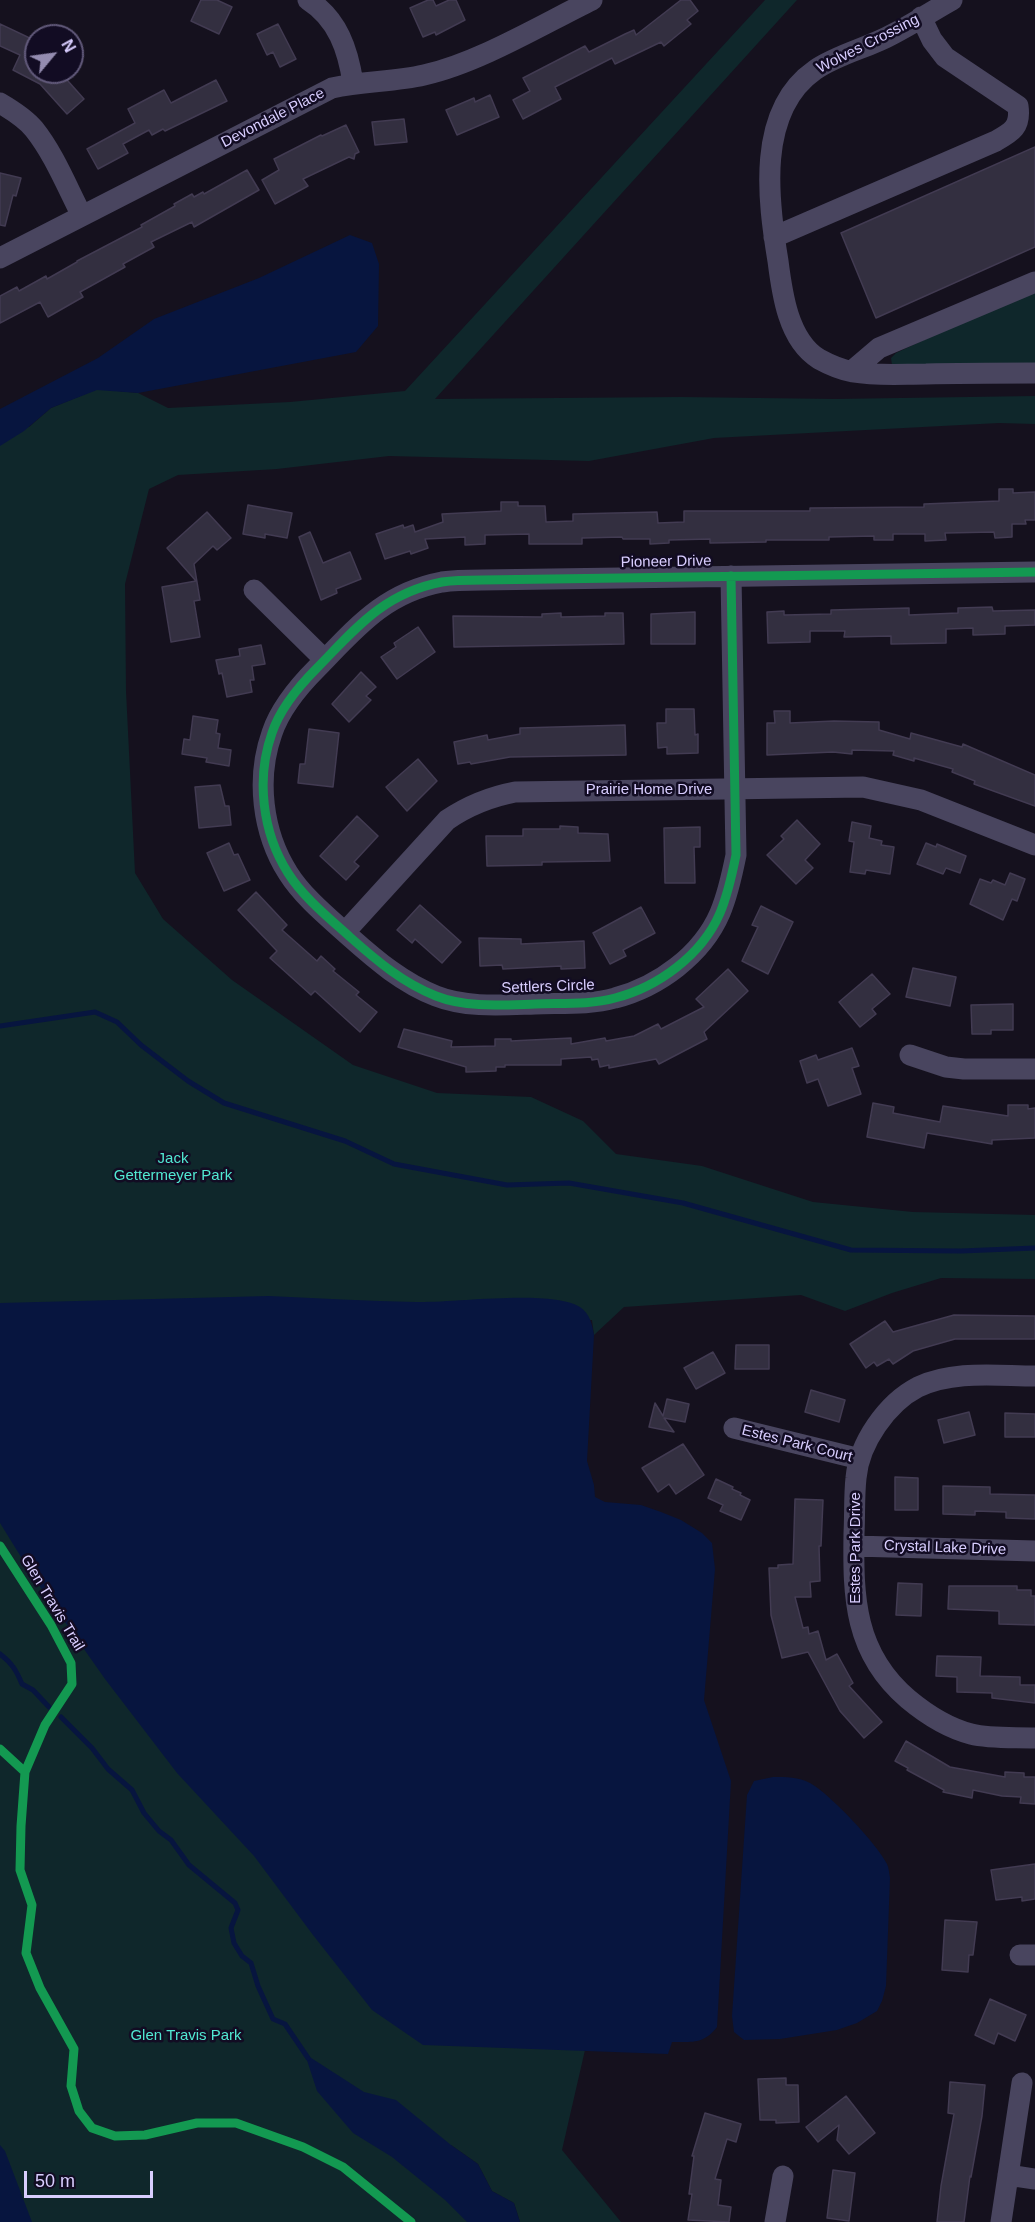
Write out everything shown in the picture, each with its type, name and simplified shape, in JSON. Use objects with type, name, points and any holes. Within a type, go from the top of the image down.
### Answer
[{"type":"street","points":[[308,0],[326,15],[338,31],[346,48],[353,83]]},
{"type":"street","name":"Devondale Place","points":[[0,258],[332,88],[353,83],[423,75],[450,67],[480,55],[592,0]]},
{"type":"street","name":"Wolves Crossing","points":[[952,0],[894,34],[814,70],[788,101],[778,123],[770,159],[769,194],[781,285],[791,321],[803,342],[818,358],[852,371],[900,374],[1035,373]]},
{"type":"street","points":[[774,237],[1012,132],[1020,118],[1018,106],[945,57],[932,40],[921,17]]},
{"type":"street","points":[[0,103],[33,128],[56,164],[82,216]]},
{"type":"street","points":[[852,371],[879,348],[1035,282]]},
{"type":"street","name":"Pioneer Drive","points":[[325,660],[378,608],[420,587],[444,582],[482,579],[1035,572]]},
{"type":"street","name":"Settlers Circle","points":[[325,660],[285,706],[272,731],[265,758],[263,788],[266,820],[288,873],[308,897],[345,932],[408,984],[439,998],[464,1004],[582,1003],[613,999],[642,989],[667,975],[684,961],[703,940],[719,915],[730,885],[736,855],[731,576]]},
{"type":"street","points":[[254,590],[325,660]]},
{"type":"street","name":"Prairie Home Drive","points":[[345,932],[447,820],[465,808],[490,797],[534,791],[863,787],[894,792],[921,800],[1035,845]]},
{"type":"street","points":[[910,1055],[964,1069],[1035,1069]]},
{"type":"street","name":"Estes Park Drive","points":[[1035,1376],[962,1375],[939,1379],[918,1388],[896,1402],[869,1439],[860,1459],[856,1477],[854,1546],[856,1609],[863,1634],[886,1676],[906,1698],[927,1714],[951,1727],[973,1735],[1035,1738]]},
{"type":"street","name":"Estes Park Court","points":[[734,1428],[860,1459]]},
{"type":"street","name":"Crystal Lake Drive","points":[[854,1546],[1035,1551]]},
{"type":"street","points":[[1001,2222],[1022,2084]]},
{"type":"street","points":[[1008,2175],[1035,2179]]},
{"type":"street","points":[[775,2222],[783,2176]]},
{"type":"green space","name":"Jack Gettermeyer Park","points":[[765,0],[797,0],[435,399],[681,397],[835,399],[1035,396],[1035,424],[999,423],[714,438],[589,461],[389,456],[277,469],[178,475],[149,489],[125,584],[126,691],[135,873],[163,919],[232,980],[353,1065],[437,1093],[531,1097],[583,1121],[616,1154],[702,1166],[813,1202],[913,1212],[1035,1215],[1035,1279],[941,1278],[845,1311],[801,1295],[624,1307],[594,1335],[592,1320],[0,1342],[0,428],[29,427],[51,408],[97,389],[138,393],[168,408],[290,402],[405,391]]},
{"type":"green space","points":[[1035,288],[1035,365],[892,365],[891,358],[896,353]]},
{"type":"green space","name":"Glen Travis Park","points":[[0,1461],[423,2044],[585,2050],[562,2150],[621,2222],[520,2222],[514,2203],[492,2191],[478,2164],[451,2145],[489,2222],[0,2222]]},
{"type":"water","points":[[350,235],[372,243],[379,264],[378,326],[356,352],[138,393],[97,390],[51,408],[24,431],[0,446],[0,409],[98,358],[154,319],[259,278]]},
{"type":"water","points":[[269,1296],[416,1302],[501,1298],[547,1299],[580,1307],[588,1316],[594,1335],[587,1461],[595,1497],[605,1502],[641,1505],[661,1512],[681,1520],[702,1533],[712,1543],[715,1569],[704,1700],[731,1781],[717,2027],[707,2037],[692,2042],[672,2042],[668,2054],[423,2045],[372,2010],[254,1856],[177,1773],[105,1679],[34,1578],[0,1523],[0,1303]]},
{"type":"water","points":[[773,1777],[801,1780],[819,1789],[864,1832],[887,1864],[890,1878],[886,1986],[877,2011],[857,2023],[837,2030],[780,2039],[744,2040],[734,2032],[732,2016],[747,1795],[754,1781]]},
{"type":"water","points":[[305,2054],[364,2092],[396,2100],[478,2164],[492,2191],[514,2203],[520,2222],[467,2222],[445,2200],[392,2157],[353,2133],[317,2091]]},
{"type":"water","points":[[0,2145],[5,2151],[32,2222],[0,2222]]},
{"type":"building","points":[[201,0],[217,0],[232,7],[219,34],[191,21]]},
{"type":"building","points":[[433,0],[436,6],[449,0],[456,0],[465,20],[436,35],[435,32],[423,37],[410,8]]},
{"type":"building","points":[[681,0],[690,0],[698,11],[687,20],[691,24],[664,46],[661,42],[615,64],[612,58],[555,87],[561,99],[523,119],[513,100],[530,91],[523,78],[585,46],[589,52],[634,30],[636,35]]},
{"type":"building","points":[[0,24],[24,35],[24,76],[13,70],[20,55],[0,46]]},
{"type":"building","points":[[278,24],[296,59],[280,67],[273,52],[267,55],[257,34]]},
{"type":"building","points":[[216,80],[227,101],[165,131],[163,129],[152,135],[149,130],[123,144],[128,153],[98,169],[87,149],[135,123],[128,109],[164,90],[171,103]]},
{"type":"building","points":[[40,84],[71,84],[84,99],[67,114]]},
{"type":"building","points":[[490,95],[499,117],[457,135],[446,110],[474,98],[475,102]]},
{"type":"building","points":[[404,119],[407,142],[375,145],[372,122]]},
{"type":"building","points":[[346,125],[359,152],[355,154],[354,159],[349,157],[303,179],[308,186],[275,204],[262,180],[279,170],[274,159]]},
{"type":"building","points":[[1035,147],[1035,247],[876,318],[841,233]]},
{"type":"building","points":[[247,170],[259,190],[194,227],[192,222],[151,242],[154,247],[123,264],[125,267],[80,292],[83,297],[48,317],[40,302],[0,323],[0,296],[17,287],[19,291],[46,276],[47,279],[142,227],[141,225],[192,194],[194,197],[203,192],[204,194]]},
{"type":"building","points":[[0,173],[21,178],[16,196],[13,195],[5,226],[0,225]]},
{"type":"building","points":[[999,489],[1013,489],[1013,493],[1035,492],[1035,520],[1025,520],[1026,524],[1012,524],[1012,537],[995,538],[994,532],[945,533],[946,540],[925,541],[925,534],[893,534],[893,540],[874,540],[874,536],[829,537],[829,540],[766,540],[766,542],[710,543],[710,539],[669,540],[669,543],[650,544],[650,539],[623,539],[622,537],[582,538],[582,544],[529,544],[529,534],[485,535],[485,544],[465,545],[465,537],[425,539],[428,548],[385,559],[376,534],[403,525],[404,528],[413,525],[415,532],[443,522],[442,514],[501,511],[501,502],[518,502],[518,506],[545,506],[546,522],[573,521],[573,514],[657,512],[658,523],[684,522],[684,511],[810,511],[810,508],[924,507],[924,504],[999,501]]},
{"type":"building","points":[[248,505],[292,513],[287,538],[265,534],[265,538],[243,534]]},
{"type":"building","points":[[207,512],[231,538],[217,550],[213,546],[194,564],[200,600],[194,601],[200,637],[171,642],[162,587],[196,581],[167,548]]},
{"type":"building","points":[[310,532],[323,563],[350,552],[361,579],[336,589],[337,593],[321,600],[299,537]]},
{"type":"building","points":[[992,607],[993,611],[1035,610],[1035,625],[1005,626],[1005,634],[973,635],[973,628],[946,629],[946,643],[891,644],[891,636],[844,637],[845,631],[810,631],[810,642],[768,643],[767,612],[784,611],[784,615],[831,614],[831,610],[909,608],[909,615],[958,613],[958,608]]},
{"type":"building","points":[[695,612],[695,644],[651,644],[651,614]]},
{"type":"building","points":[[561,613],[561,617],[605,616],[605,613],[623,613],[624,644],[454,647],[453,616],[542,617],[542,614]]},
{"type":"building","points":[[418,627],[435,652],[397,679],[381,657],[396,647],[394,643]]},
{"type":"building","points":[[261,645],[265,664],[252,666],[254,680],[250,680],[252,692],[227,697],[222,673],[219,674],[216,660],[240,656],[239,649]]},
{"type":"building","points":[[361,672],[376,687],[366,696],[371,700],[349,722],[332,704]]},
{"type":"building","points":[[666,709],[694,709],[698,753],[667,754],[667,747],[658,748],[657,723],[666,723]]},
{"type":"building","points":[[774,711],[790,711],[790,723],[879,722],[879,730],[910,739],[911,733],[962,747],[963,744],[1035,775],[1035,806],[974,784],[975,781],[952,772],[953,769],[914,758],[914,761],[893,755],[894,751],[852,750],[852,754],[833,752],[767,755],[767,723],[775,723]]},
{"type":"building","points":[[193,716],[218,720],[216,733],[220,734],[218,748],[231,750],[229,766],[206,762],[207,758],[182,754],[184,739],[190,740]]},
{"type":"building","points":[[625,725],[626,755],[510,757],[458,764],[454,742],[487,735],[488,740],[520,734],[520,728]]},
{"type":"building","points":[[309,729],[339,733],[333,787],[298,783],[300,764],[305,764]]},
{"type":"building","points":[[418,759],[437,781],[407,811],[386,787]]},
{"type":"building","points":[[220,785],[225,806],[229,806],[231,825],[199,828],[195,787]]},
{"type":"building","points":[[357,816],[378,836],[354,862],[359,866],[346,880],[320,856]]},
{"type":"building","points":[[797,820],[820,844],[805,860],[813,868],[796,884],[767,855],[784,839],[781,836]]},
{"type":"building","points":[[852,822],[871,826],[869,838],[882,841],[881,845],[894,847],[890,874],[866,870],[865,874],[850,872],[854,842],[849,841]]},
{"type":"building","points":[[560,826],[578,827],[578,833],[608,834],[610,861],[487,866],[486,836],[523,836],[523,829],[560,829]]},
{"type":"building","points":[[700,827],[700,847],[694,847],[695,883],[665,883],[664,828]]},
{"type":"building","points":[[229,843],[234,855],[238,854],[250,880],[224,891],[207,853]]},
{"type":"building","points":[[926,843],[936,847],[937,844],[966,856],[960,873],[946,868],[943,874],[917,864]]},
{"type":"building","points":[[1010,873],[1025,879],[1017,901],[1012,899],[1003,920],[970,904],[980,879],[991,883],[993,880],[1005,885]]},
{"type":"building","points":[[256,892],[287,925],[282,930],[317,961],[321,956],[335,969],[333,971],[359,992],[356,995],[377,1012],[360,1032],[315,991],[311,995],[270,958],[277,951],[238,910]]},
{"type":"building","points":[[420,905],[461,942],[442,963],[415,939],[412,943],[397,930]]},
{"type":"building","points":[[761,906],[793,922],[768,974],[742,961],[758,927],[752,925]]},
{"type":"building","points":[[641,907],[655,933],[623,950],[626,956],[610,964],[593,933]]},
{"type":"building","points":[[479,938],[521,939],[521,944],[584,941],[585,968],[561,969],[561,966],[503,969],[502,965],[480,966]]},
{"type":"building","points":[[913,968],[956,977],[950,1006],[906,997]]},
{"type":"building","points":[[728,969],[748,991],[704,1032],[707,1039],[659,1064],[656,1059],[609,1068],[609,1065],[600,1067],[598,1059],[592,1060],[591,1057],[561,1059],[561,1065],[505,1065],[505,1067],[496,1067],[496,1071],[466,1072],[466,1067],[398,1047],[404,1029],[452,1041],[451,1047],[495,1046],[495,1039],[511,1039],[511,1041],[571,1038],[571,1044],[634,1036],[658,1024],[661,1029],[704,1007],[696,999]]},
{"type":"building","points":[[872,974],[890,994],[872,1009],[876,1014],[860,1027],[839,1002]]},
{"type":"building","points":[[1013,1004],[1013,1030],[991,1030],[991,1034],[972,1034],[971,1005]]},
{"type":"building","points":[[852,1048],[859,1066],[852,1068],[861,1094],[828,1106],[818,1079],[807,1083],[800,1061],[816,1055],[818,1060]]},
{"type":"building","points":[[873,1103],[894,1107],[893,1113],[940,1122],[943,1106],[1008,1116],[1008,1105],[1028,1105],[1028,1109],[1035,1108],[1035,1138],[992,1140],[992,1144],[927,1133],[924,1148],[867,1137]]},
{"type":"building","points":[[954,1315],[1035,1316],[1035,1339],[955,1339],[913,1351],[893,1364],[889,1359],[877,1366],[874,1362],[866,1368],[850,1344],[885,1321],[893,1332]]},
{"type":"building","points":[[736,1345],[769,1345],[769,1369],[735,1369]]},
{"type":"building","points":[[713,1352],[725,1373],[696,1389],[684,1368]]},
{"type":"building","points":[[811,1390],[845,1400],[839,1422],[805,1412]]},
{"type":"building","points":[[667,1399],[689,1404],[685,1422],[664,1418],[674,1432],[649,1427],[655,1403],[663,1416]]},
{"type":"building","points":[[969,1412],[975,1435],[944,1443],[938,1420]]},
{"type":"building","points":[[1005,1413],[1035,1414],[1035,1437],[1005,1437]]},
{"type":"building","points":[[683,1444],[704,1475],[676,1494],[669,1484],[658,1492],[642,1468]]},
{"type":"building","points":[[895,1477],[918,1478],[918,1510],[895,1510]]},
{"type":"building","points":[[716,1479],[733,1487],[732,1489],[750,1500],[741,1520],[720,1511],[723,1505],[708,1498]]},
{"type":"building","points":[[943,1486],[990,1487],[990,1494],[1035,1495],[1035,1519],[1006,1518],[1006,1512],[975,1511],[975,1515],[943,1514]]},
{"type":"building","points":[[795,1499],[823,1500],[821,1546],[819,1546],[820,1581],[810,1582],[811,1597],[795,1597],[803,1628],[808,1627],[809,1634],[818,1631],[826,1660],[837,1654],[853,1683],[849,1686],[882,1722],[864,1738],[840,1711],[808,1652],[782,1658],[771,1615],[769,1568],[793,1564]]},
{"type":"building","points":[[898,1583],[922,1584],[921,1616],[896,1615]]},
{"type":"building","points":[[949,1586],[1017,1586],[1017,1590],[1031,1590],[1031,1596],[1035,1596],[1035,1625],[999,1624],[999,1611],[948,1609]]},
{"type":"building","points":[[937,1656],[981,1657],[980,1676],[1020,1677],[1020,1685],[1035,1685],[1035,1703],[992,1698],[992,1693],[957,1692],[957,1677],[936,1676]]},
{"type":"building","points":[[906,1741],[950,1767],[1005,1777],[1005,1772],[1024,1773],[1024,1777],[1035,1777],[1035,1804],[1020,1803],[1021,1797],[973,1790],[972,1798],[943,1792],[944,1790],[895,1761]]},
{"type":"building","points":[[1035,1864],[1035,1899],[1022,1901],[1022,1897],[996,1900],[991,1870]]},
{"type":"building","points":[[945,1920],[977,1922],[973,1955],[969,1955],[968,1972],[942,1970]]},
{"type":"building","points":[[990,1999],[1026,2015],[1015,2041],[998,2033],[994,2044],[975,2035]]},
{"type":"building","points":[[786,2078],[786,2085],[798,2085],[799,2122],[776,2123],[776,2120],[760,2120],[758,2079]]},
{"type":"building","points":[[950,2082],[985,2085],[964,2222],[937,2222],[954,2114],[948,2113]]},
{"type":"building","points":[[846,2096],[875,2133],[849,2154],[837,2140],[839,2125],[818,2142],[806,2127]]},
{"type":"building","points":[[705,2113],[741,2124],[736,2142],[727,2139],[715,2179],[721,2180],[718,2205],[731,2207],[729,2222],[688,2220],[692,2194],[689,2194],[694,2156],[692,2156]]},
{"type":"building","points":[[833,2170],[855,2173],[849,2221],[827,2218]]},
{"type":"waterway","points":[[0,1026],[95,1012],[117,1022],[141,1045],[188,1081],[224,1103],[345,1141],[394,1164],[507,1185],[569,1183],[683,1203],[851,1250],[961,1251],[1035,1248]]},
{"type":"waterway","points":[[0,1654],[13,1667],[22,1684],[33,1690],[49,1707]]},
{"type":"waterway","points":[[61,1717],[92,1748],[108,1769],[132,1790],[144,1813],[159,1831],[171,1840],[189,1865],[235,1903],[238,1910],[231,1928],[234,1943],[242,1956],[251,1963],[258,1986],[273,2019],[285,2024],[308,2058]]},
{"type":"cycle path","points":[[731,576],[736,855],[720,913],[702,942],[677,967],[631,993],[596,1002],[498,1005],[448,1000],[412,985],[380,963],[317,907],[288,873],[272,840],[264,804],[264,768],[275,724],[297,690],[345,639],[372,614],[403,594],[442,582],[462,580],[482,580],[1035,572]]},
{"type":"cycle path","name":"Glen Travis Trail","points":[[0,1546],[51,1625],[71,1663],[72,1684],[45,1725],[25,1772]]},
{"type":"cycle path","points":[[0,1749],[25,1772],[20,1870],[32,1905],[26,1953],[40,1988],[74,2049],[71,2086],[79,2111],[92,2128],[115,2136],[145,2135],[197,2123],[236,2123],[303,2147],[343,2167],[411,2222]]}]
